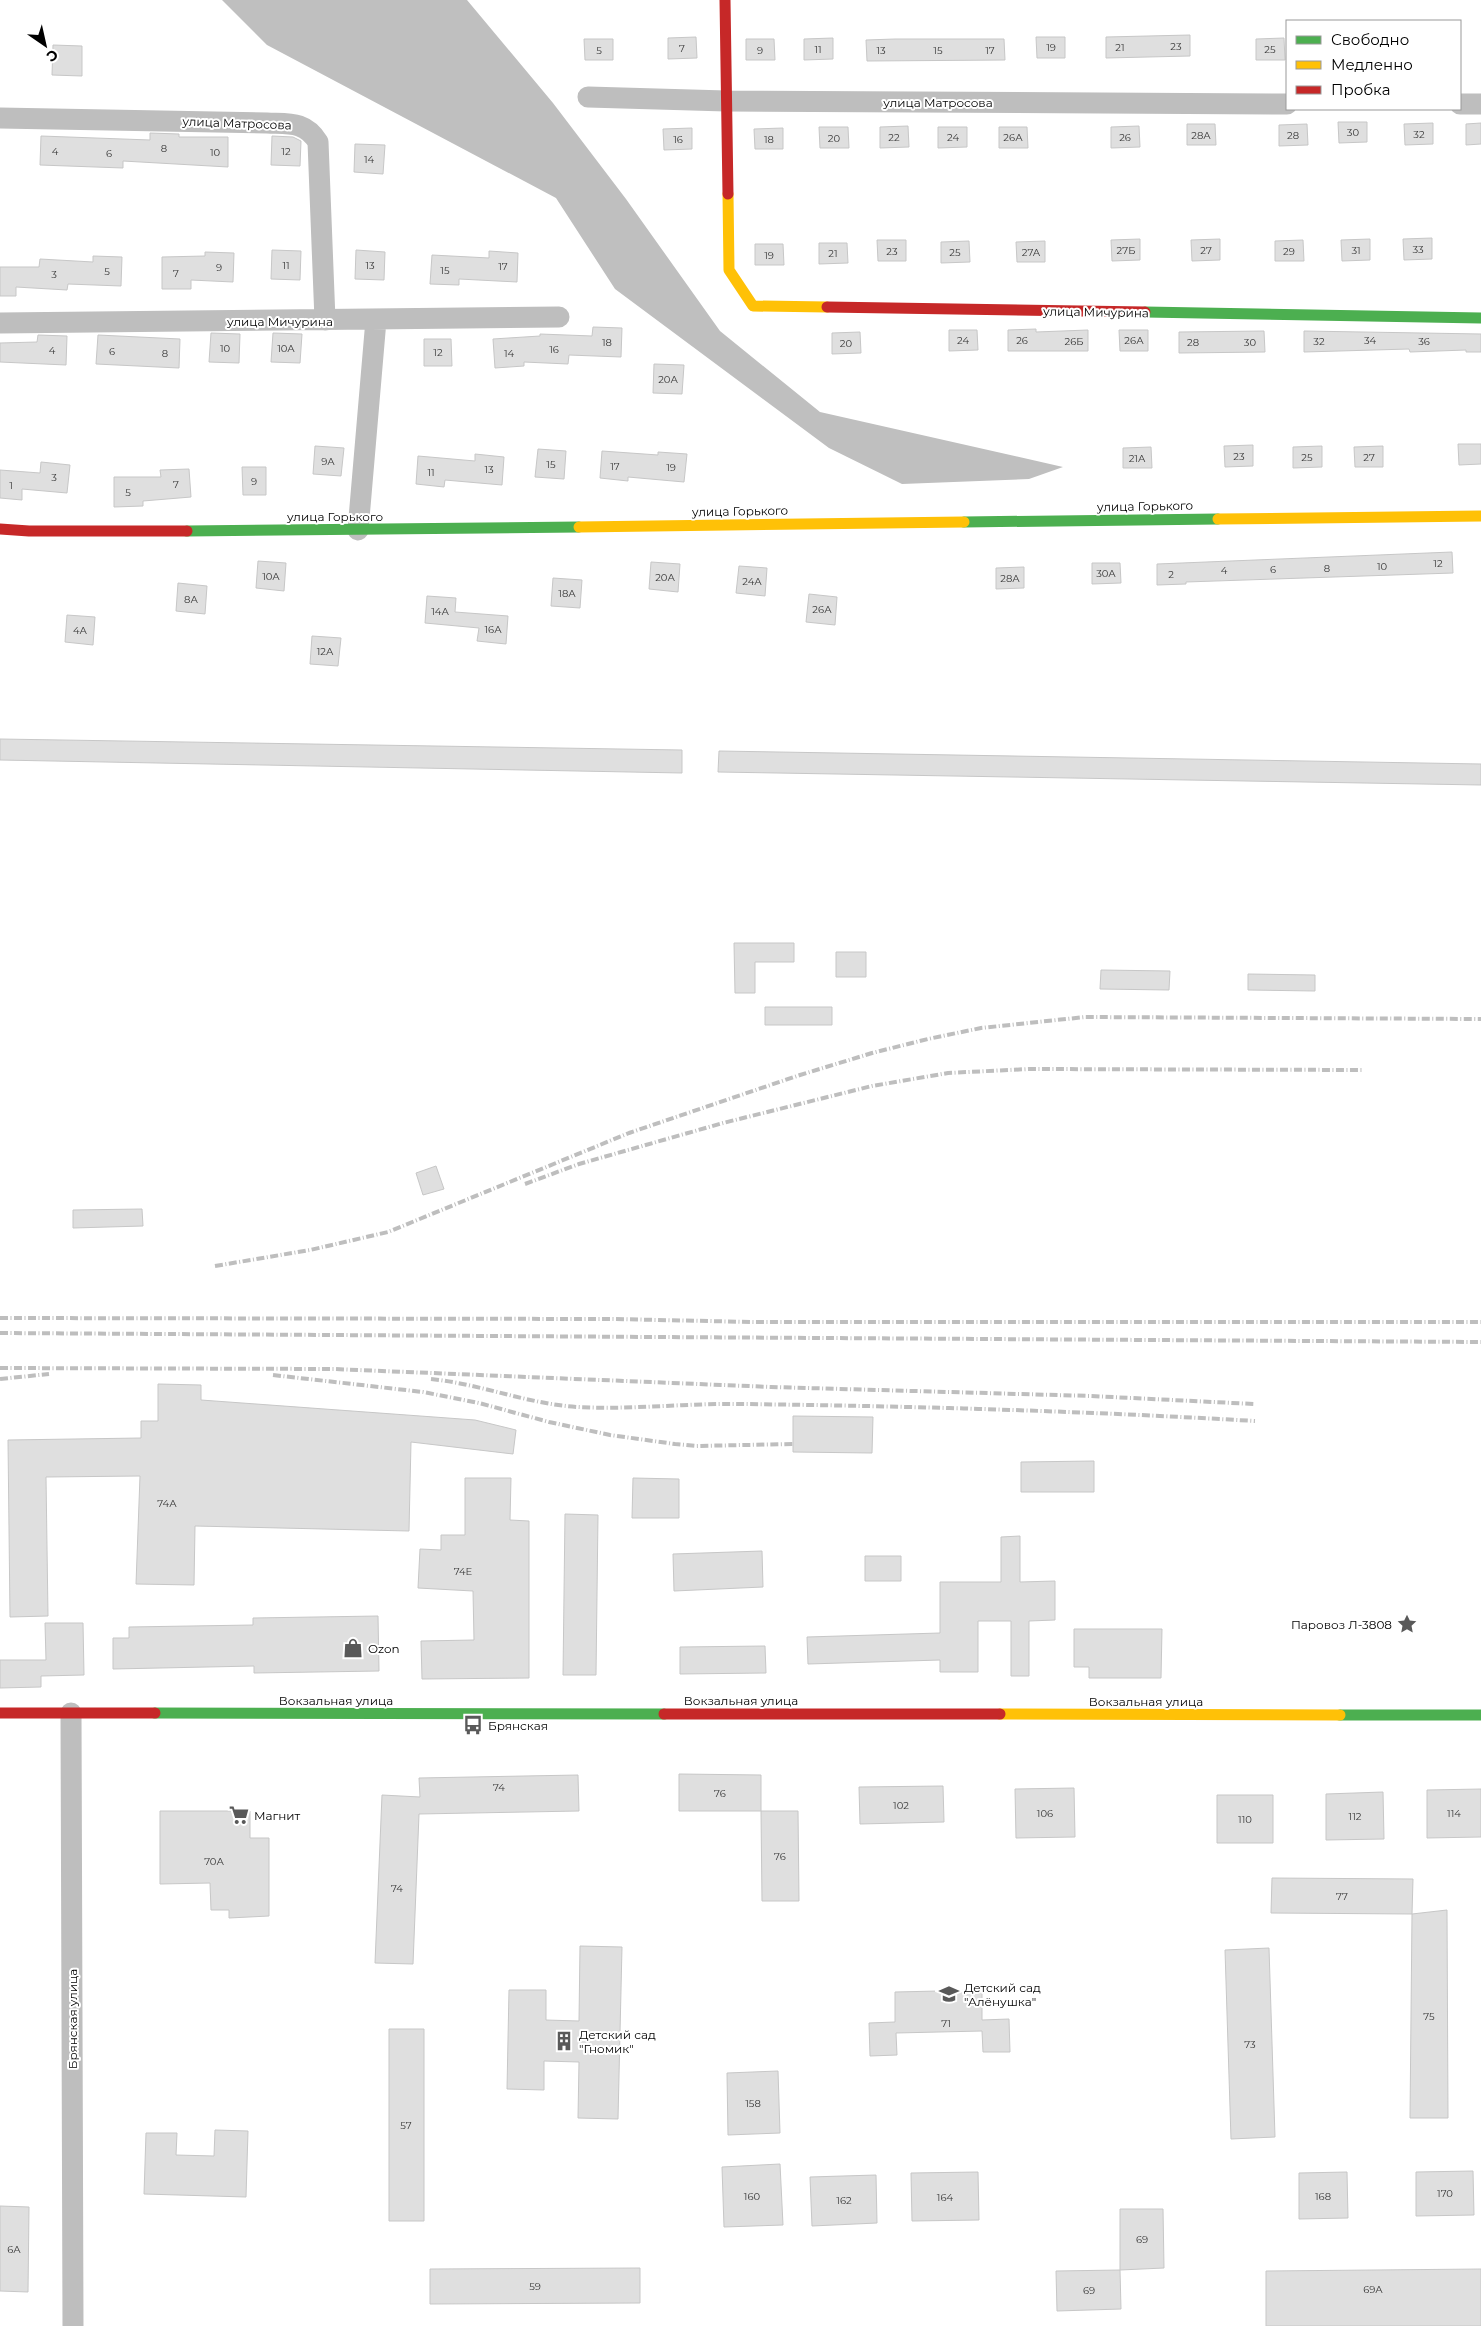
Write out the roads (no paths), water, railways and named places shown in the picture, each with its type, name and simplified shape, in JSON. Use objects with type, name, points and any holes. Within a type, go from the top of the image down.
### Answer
[{"type":"main road","points":[[724,0],[726,101]]},
{"type":"main road","name":"улица Мичурина","points":[[726,101],[730,270],[754,306],[1481,318]]},
{"type":"main road","name":"улица Горького","points":[[0,529],[28,531],[358,530],[1481,516]]},
{"type":"main road","name":"Вокзальная улица","points":[[0,1713],[1481,1715]]},
{"type":"street","name":"улица Матросова","points":[[588,97],[726,101],[1286,104]]},
{"type":"street","points":[[1461,104],[1481,104]]},
{"type":"street","name":"улица Матросова","points":[[0,118],[267,123],[299,125],[312,131],[318,142],[325,320]]},
{"type":"street","name":"улица Мичурина","points":[[0,323],[559,317]]},
{"type":"street","points":[[358,530],[376,320]]},
{"type":"street","name":"Брянская улица","points":[[70,1713],[73,2326]]},
{"type":"railway","points":[[215,1266],[310,1250],[388,1232],[629,1133],[800,1075],[872,1053],[981,1028],[1085,1017],[1481,1019]]},
{"type":"railway","points":[[525,1184],[579,1164],[723,1123],[872,1086],[948,1073],[1029,1069],[1362,1070]]},
{"type":"railway","points":[[0,1318],[613,1319],[753,1322],[1481,1322]]},
{"type":"railway","points":[[0,1333],[1481,1342]]},
{"type":"railway","points":[[0,1368],[334,1369],[771,1387],[1091,1396],[1254,1404]]},
{"type":"railway","points":[[0,1379],[49,1374]]},
{"type":"railway","points":[[273,1375],[423,1392],[479,1403],[549,1422],[610,1435],[675,1444],[696,1446],[793,1444]]},
{"type":"railway","points":[[431,1379],[468,1385],[541,1402],[578,1407],[618,1408],[720,1404],[869,1406],[1191,1417],[1255,1421]]},
{"type":"place","name":"Паровоз Л-3808","points":[[1407,1624]]},
{"type":"place","name":"Ozon","points":[[353,1648]]},
{"type":"place","name":"Брянская","points":[[473,1725]]},
{"type":"place","name":"Магнит","points":[[239,1815]]},
{"type":"place","name":"Детский сад \"Алёнушка\"","points":[[949,1994]]},
{"type":"place","name":"Детский сад \"Гномик\"","points":[[564,2041]]}]
